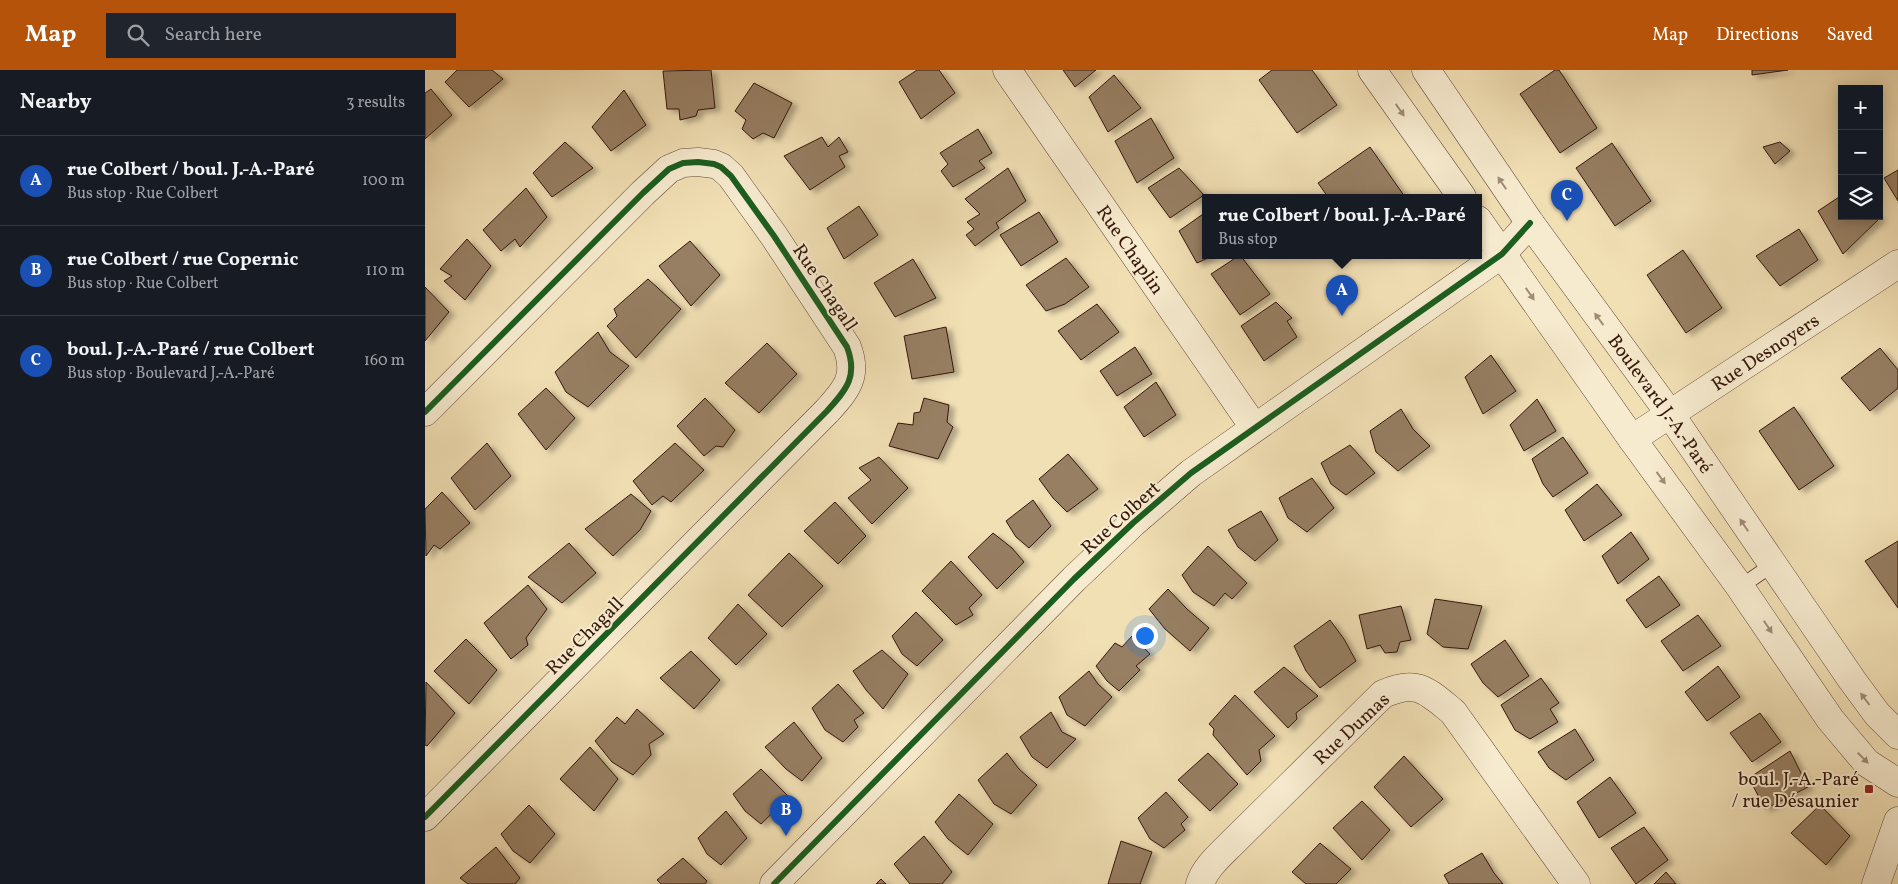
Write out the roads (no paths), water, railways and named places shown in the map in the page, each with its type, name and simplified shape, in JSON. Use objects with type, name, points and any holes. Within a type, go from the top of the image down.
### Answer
[{"type":"street","name":"Rue Chaplin","points":[[1007,70],[1255,427]]},
{"type":"street","points":[[1372,70],[1460,194]]},
{"type":"street","name":"Boulevard J.-A.-Paré","points":[[1426,70],[1530,223],[1670,414],[1772,566],[1865,699],[1898,735]]},
{"type":"street","name":"Rue Chagall","points":[[425,412],[643,193],[669,169],[683,163],[715,164],[731,176],[774,236],[847,346],[851,362],[852,373],[848,385],[827,411],[425,817]]},
{"type":"street","name":"Rue Colbert","points":[[774,884],[1075,579],[1133,523],[1191,473],[1502,254],[1530,223]]},
{"type":"street","points":[[1482,226],[1632,439],[1740,587],[1844,738],[1867,763],[1898,783]]},
{"type":"street","name":"Rue Desnoyers","points":[[1632,439],[1898,264]]},
{"type":"street","name":"Rue Dumas","points":[[1200,884],[1203,876],[1232,843],[1383,694],[1397,688],[1417,687],[1431,693],[1453,712],[1576,884]]},
{"type":"street","points":[[1877,884],[1898,821]]},
{"type":"lane","points":[[1740,587],[1772,566]]},
{"type":"place","name":"boul. J.-A.-Paré / rue Colbert","points":[[1567,221]]},
{"type":"place","name":"rue Colbert / boul. J.-A.-Paré","points":[[1342,316]]},
{"type":"place","name":"boul. J.-A.-Paré / rue Désaunier","points":[[1869,789]]},
{"type":"place","name":"rue Colbert / rue Copernic","points":[[786,836]]}]
